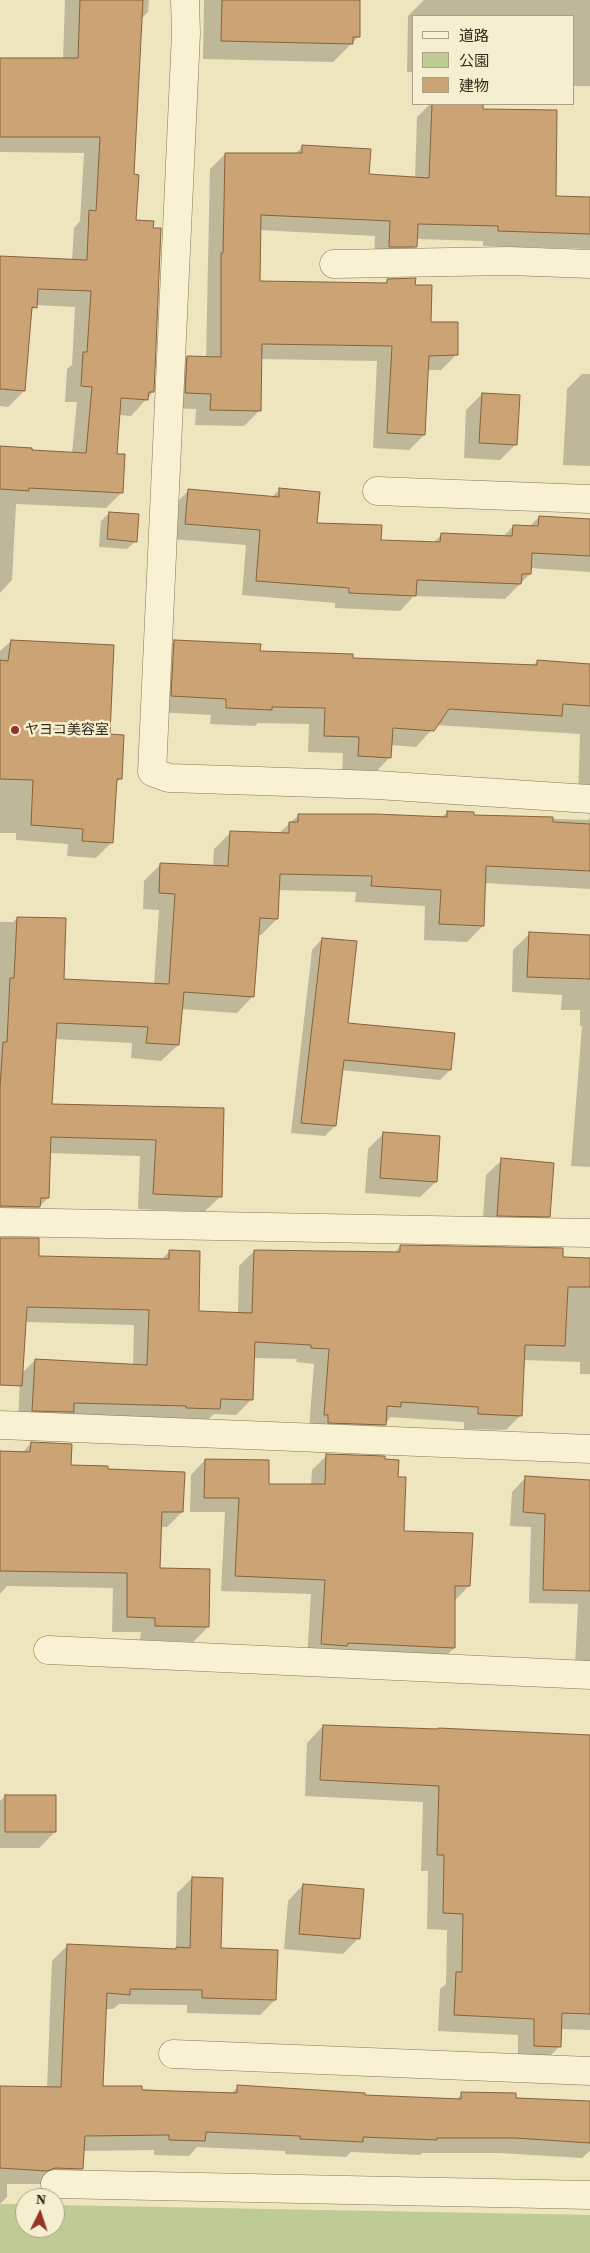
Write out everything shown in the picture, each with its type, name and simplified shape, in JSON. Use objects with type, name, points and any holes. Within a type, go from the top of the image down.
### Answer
[{"type":"street","points":[[185,0],[186,32],[152,772],[169,778],[377,785],[590,799]]},
{"type":"street","points":[[334,264],[510,261],[590,264]]},
{"type":"street","points":[[378,491],[590,499]]},
{"type":"street","points":[[0,1222],[590,1233]]},
{"type":"street","points":[[0,1425],[590,1449]]},
{"type":"street","points":[[48,1650],[590,1675]]},
{"type":"street","points":[[173,2054],[590,2071]]},
{"type":"street","points":[[55,2184],[590,2194]]},
{"type":"green space","points":[[0,2204],[15,2204],[15,2238],[65,2238],[65,2205],[590,2215],[590,2253],[0,2253]]},
{"type":"building","points":[[80,0],[143,0],[134,174],[139,175],[136,220],[154,221],[153,228],[161,228],[154,392],[149,392],[148,400],[121,398],[117,454],[125,454],[123,493],[29,488],[29,491],[0,489],[0,446],[86,453],[92,387],[81,386],[83,352],[87,352],[91,291],[38,289],[37,308],[32,307],[25,391],[0,389],[0,256],[87,260],[89,210],[96,211],[100,137],[0,137],[0,58],[78,58]]},
{"type":"building","points":[[222,0],[360,0],[360,37],[353,37],[353,44],[221,41]]},
{"type":"building","points":[[432,105],[483,105],[483,109],[557,110],[556,196],[590,197],[590,234],[498,231],[498,226],[418,224],[417,247],[389,247],[390,221],[261,215],[260,281],[387,283],[387,279],[416,278],[415,285],[432,285],[431,322],[458,322],[458,355],[429,356],[425,435],[387,433],[392,346],[262,344],[261,411],[210,410],[211,394],[185,393],[187,356],[221,357],[221,253],[223,253],[225,153],[302,153],[302,145],[371,149],[369,174],[429,178]]},
{"type":"building","points":[[482,393],[520,395],[517,445],[479,443]]},
{"type":"building","points":[[279,488],[320,492],[317,523],[382,525],[381,540],[440,542],[441,533],[512,536],[513,525],[538,526],[539,516],[590,519],[590,556],[532,553],[531,574],[522,574],[521,584],[417,580],[416,596],[349,593],[349,588],[256,581],[260,530],[185,524],[188,489],[279,497]]},
{"type":"building","points":[[109,512],[139,514],[137,542],[107,539]]},
{"type":"building","points":[[11,640],[114,645],[110,734],[124,735],[122,779],[117,779],[113,843],[82,841],[83,829],[31,825],[33,780],[0,779],[0,660],[8,661]]},
{"type":"building","points":[[174,640],[261,644],[260,651],[353,654],[353,658],[537,665],[537,660],[590,664],[590,706],[563,704],[562,716],[449,709],[434,731],[393,728],[391,758],[358,756],[359,737],[324,736],[325,708],[272,707],[272,710],[226,708],[226,699],[171,696]]},
{"type":"building","points":[[447,811],[474,812],[474,815],[553,817],[553,822],[590,824],[590,871],[486,866],[484,926],[439,924],[441,890],[371,886],[372,876],[280,874],[278,919],[260,918],[254,997],[184,992],[179,1045],[146,1043],[148,1027],[57,1023],[52,1104],[224,1108],[222,1197],[153,1194],[156,1140],[51,1137],[49,1198],[41,1198],[40,1207],[0,1206],[0,1087],[3,1042],[7,1042],[10,978],[14,978],[17,917],[66,918],[64,979],[169,984],[175,894],[159,893],[160,863],[228,866],[230,831],[289,833],[289,822],[298,822],[298,814],[375,814],[447,817]]},
{"type":"building","points":[[529,932],[590,935],[590,979],[527,977]]},
{"type":"building","points":[[322,938],[357,941],[348,1023],[455,1033],[451,1070],[344,1060],[336,1126],[301,1123]]},
{"type":"building","points":[[383,1132],[440,1136],[437,1182],[380,1178]]},
{"type":"building","points":[[501,1158],[554,1163],[550,1217],[497,1216]]},
{"type":"building","points":[[0,1238],[39,1238],[39,1256],[169,1259],[169,1250],[200,1251],[199,1311],[252,1313],[254,1250],[400,1252],[400,1245],[563,1248],[563,1257],[590,1258],[590,1287],[568,1287],[565,1346],[525,1345],[522,1416],[478,1414],[478,1407],[401,1402],[401,1407],[387,1406],[386,1425],[328,1423],[328,1415],[324,1415],[329,1349],[311,1348],[311,1345],[255,1342],[253,1400],[221,1399],[220,1409],[186,1408],[186,1406],[74,1403],[74,1412],[32,1411],[35,1359],[147,1365],[149,1310],[27,1307],[22,1386],[0,1385]]},
{"type":"building","points":[[31,1442],[72,1444],[71,1465],[108,1466],[108,1469],[185,1472],[183,1512],[162,1512],[160,1568],[210,1569],[209,1627],[155,1626],[155,1618],[127,1617],[127,1573],[0,1571],[0,1451],[30,1452]]},
{"type":"building","points":[[326,1454],[385,1456],[385,1459],[399,1460],[398,1477],[406,1477],[404,1531],[473,1533],[470,1586],[455,1586],[455,1648],[348,1643],[347,1646],[321,1644],[325,1580],[235,1576],[239,1498],[204,1498],[205,1459],[269,1460],[269,1484],[325,1484]]},
{"type":"building","points":[[525,1476],[590,1480],[590,1591],[543,1590],[545,1514],[523,1512]]},
{"type":"building","points":[[323,1725],[590,1735],[590,2014],[562,2013],[561,2047],[534,2046],[534,2019],[454,2015],[456,1972],[462,1972],[463,1914],[443,1913],[444,1855],[437,1855],[439,1786],[320,1780]]},
{"type":"building","points":[[5,1795],[56,1795],[56,1832],[5,1832]]},
{"type":"building","points":[[192,1877],[223,1878],[221,1948],[278,1950],[276,2000],[202,1998],[202,1990],[130,1989],[130,1995],[107,1993],[103,2086],[142,2086],[142,2090],[237,2093],[237,2085],[365,2093],[365,2095],[461,2099],[461,2092],[516,2093],[516,2098],[590,2101],[590,2143],[515,2138],[437,2138],[437,2140],[363,2137],[363,2142],[300,2139],[300,2136],[206,2132],[205,2141],[169,2140],[169,2135],[85,2136],[83,2169],[55,2168],[47,2171],[0,2168],[0,2086],[61,2087],[67,1944],[190,1948]]},
{"type":"building","points":[[303,1884],[364,1889],[360,1939],[299,1934]]},
{"type":"place","name":"ヤヨコ美容室","points":[[15,730]]}]
